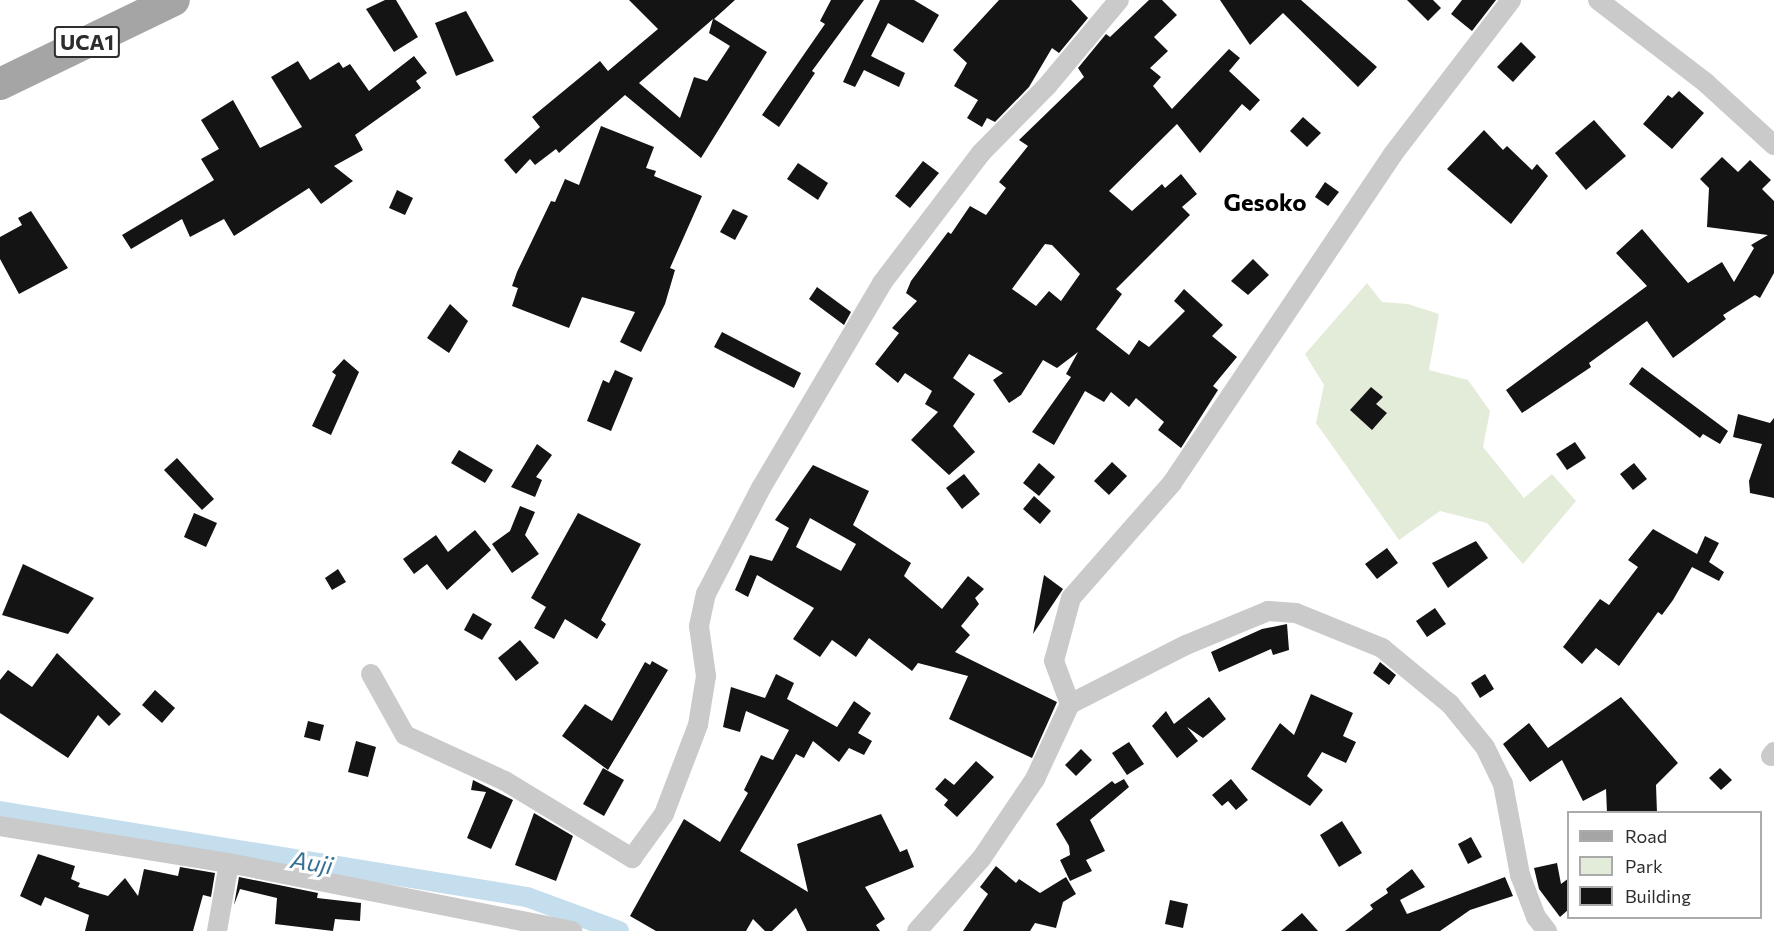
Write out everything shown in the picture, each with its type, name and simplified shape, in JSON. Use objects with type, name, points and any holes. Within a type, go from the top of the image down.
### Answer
[{"type":"main road","name":"UCA1","points":[[0,84],[174,0]]},
{"type":"street","points":[[371,674],[405,735],[505,781],[632,858],[664,813],[698,725],[706,676],[699,627],[706,594],[761,488],[882,283],[981,153],[1047,86],[1119,0]]},
{"type":"street","points":[[1070,704],[1054,661],[1071,598],[1172,483],[1393,154],[1511,0]]},
{"type":"street","points":[[1598,0],[1706,83],[1774,145]]},
{"type":"street","points":[[917,931],[987,850],[1035,779],[1070,704],[1186,645],[1268,611],[1296,613],[1382,648],[1450,704],[1485,747],[1503,784],[1520,875],[1536,917],[1547,931]]},
{"type":"street","points":[[0,826],[229,863],[572,931]]},
{"type":"street","points":[[217,931],[229,863]]},
{"type":"green space","points":[[1367,283],[1382,302],[1408,304],[1439,314],[1429,370],[1468,380],[1490,411],[1483,447],[1524,498],[1552,474],[1576,501],[1523,564],[1487,523],[1440,511],[1399,540],[1316,423],[1324,385],[1305,354]]},
{"type":"building","points":[[385,0],[396,0],[418,37],[394,52],[366,9]]},
{"type":"building","points":[[629,0],[735,0],[714,19],[767,52],[701,158],[625,95],[559,153],[556,149],[535,165],[530,159],[516,174],[504,160],[540,127],[532,117],[600,61],[608,71],[658,29]],"holes":[[[713,19],[709,33],[730,46],[707,81],[694,77],[680,118],[639,83]]]},
{"type":"building","points":[[831,0],[864,0],[812,71],[815,73],[779,127],[762,115],[825,24],[820,21]]},
{"type":"building","points":[[880,0],[914,0],[939,15],[923,43],[888,23],[871,56],[905,73],[899,87],[864,70],[855,87],[843,82]]},
{"type":"building","points":[[999,0],[1071,0],[1088,18],[1059,53],[1052,48],[1029,87],[995,122],[987,118],[982,127],[967,118],[978,100],[954,86],[967,63],[953,50]]},
{"type":"building","points":[[1149,0],[1162,0],[1177,15],[1154,37],[1168,51],[1150,68],[1161,77],[1153,86],[1172,109],[1229,49],[1240,58],[1229,71],[1260,100],[1250,111],[1242,104],[1200,153],[1177,124],[1109,191],[1132,211],[1162,184],[1165,188],[1181,174],[1197,194],[1182,207],[1190,215],[1116,289],[1122,294],[1096,329],[1129,355],[1139,340],[1149,347],[1185,311],[1174,301],[1184,289],[1223,325],[1212,336],[1237,357],[1213,386],[1218,390],[1181,448],[1158,430],[1164,422],[1136,398],[1129,407],[1111,392],[1104,402],[1085,391],[1054,445],[1032,432],[1071,377],[1066,374],[1078,352],[1057,368],[1043,360],[1021,395],[1009,403],[993,380],[1003,373],[969,354],[953,378],[975,394],[953,426],[975,452],[949,475],[911,440],[938,412],[925,404],[932,391],[905,373],[898,383],[875,364],[899,333],[892,328],[917,301],[906,293],[911,281],[948,232],[951,234],[970,206],[986,215],[1006,188],[999,182],[1028,146],[1019,140],[1084,77],[1078,68],[1106,34],[1110,37]],"holes":[[[1045,244],[1052,245],[1080,274],[1061,301],[1049,291],[1036,306],[1012,289]]]},
{"type":"building","points":[[1220,0],[1301,0],[1377,67],[1358,87],[1283,13],[1250,45]]},
{"type":"building","points":[[1407,0],[1433,0],[1441,8],[1428,21]]},
{"type":"building","points":[[1462,0],[1496,0],[1472,31],[1451,14]]},
{"type":"building","points":[[466,11],[494,61],[456,76],[435,23]]},
{"type":"building","points":[[1521,42],[1536,57],[1513,82],[1497,67]]},
{"type":"building","points":[[414,56],[427,73],[416,81],[421,88],[355,135],[363,150],[334,166],[353,181],[321,204],[309,188],[234,236],[224,219],[190,237],[182,219],[131,249],[122,235],[214,180],[201,159],[219,149],[201,120],[233,100],[260,148],[302,127],[271,77],[298,61],[310,80],[339,62],[343,68],[350,64],[369,91]]},
{"type":"building","points":[[1679,91],[1704,113],[1672,149],[1643,124],[1668,95],[1672,98]]},
{"type":"building","points":[[1303,117],[1321,133],[1307,147],[1290,131]]},
{"type":"building","points":[[1594,120],[1626,156],[1586,190],[1555,153]]},
{"type":"building","points":[[601,126],[654,147],[646,168],[656,171],[654,176],[702,196],[670,268],[675,270],[665,304],[641,352],[620,342],[635,312],[582,297],[569,328],[512,306],[518,288],[512,286],[517,272],[551,201],[555,202],[565,179],[579,185]]},
{"type":"building","points":[[1484,130],[1503,150],[1507,146],[1532,170],[1537,164],[1548,176],[1511,224],[1447,169]]},
{"type":"building","points":[[1722,157],[1738,172],[1750,160],[1771,180],[1762,189],[1774,201],[1774,273],[1760,298],[1755,295],[1723,315],[1726,319],[1673,358],[1647,321],[1589,363],[1591,367],[1522,413],[1506,390],[1647,286],[1616,253],[1642,229],[1688,283],[1722,262],[1734,282],[1754,248],[1751,245],[1768,235],[1707,227],[1709,188],[1700,179]]},
{"type":"building","points":[[923,161],[939,173],[910,208],[895,196]]},
{"type":"building","points":[[798,163],[828,183],[818,200],[787,179]]},
{"type":"building","points":[[1325,182],[1339,192],[1328,206],[1315,197]]},
{"type":"building","points":[[397,190],[413,198],[405,215],[389,208]]},
{"type":"building","points":[[733,209],[748,216],[735,240],[720,232]]},
{"type":"building","points":[[31,211],[68,268],[19,294],[0,259],[0,237],[22,225],[18,218]]},
{"type":"building","points":[[1253,259],[1269,275],[1248,295],[1231,281]]},
{"type":"building","points":[[817,287],[851,312],[844,325],[809,299]]},
{"type":"building","points":[[450,304],[468,321],[449,353],[427,338]]},
{"type":"building","points":[[722,332],[801,373],[794,388],[714,347]]},
{"type":"building","points":[[344,359],[359,372],[331,435],[312,426],[336,375],[332,372]]},
{"type":"building","points":[[1642,367],[1728,431],[1720,444],[1703,434],[1700,438],[1629,384]]},
{"type":"building","points":[[615,370],[633,378],[611,431],[587,421],[603,380],[609,383]]},
{"type":"building","points":[[1371,387],[1383,397],[1376,404],[1387,413],[1372,430],[1350,410]]},
{"type":"building","points":[[1738,414],[1770,423],[1774,418],[1774,498],[1750,493],[1749,481],[1762,444],[1733,437]]},
{"type":"building","points":[[1575,442],[1586,458],[1567,470],[1556,454]]},
{"type":"building","points":[[537,444],[552,455],[536,477],[542,480],[535,497],[511,487]]},
{"type":"building","points":[[459,450],[493,470],[485,483],[451,463]]},
{"type":"building","points":[[177,458],[214,499],[202,510],[164,470]]},
{"type":"building","points":[[1112,462],[1127,476],[1109,495],[1094,481]]},
{"type":"building","points":[[1039,463],[1055,477],[1039,496],[1023,483]]},
{"type":"building","points":[[1634,463],[1647,479],[1633,490],[1620,474]]},
{"type":"building","points":[[813,465],[869,491],[853,525],[911,563],[904,576],[942,609],[968,576],[984,589],[975,598],[979,604],[961,626],[970,635],[955,652],[1057,702],[1032,758],[949,719],[968,676],[918,663],[912,671],[869,638],[856,657],[832,640],[820,657],[793,639],[814,608],[757,575],[748,597],[735,590],[750,555],[772,561],[789,528],[775,520]],"holes":[[[810,518],[856,544],[841,571],[796,547]]]},
{"type":"building","points":[[964,474],[980,494],[962,509],[946,488]]},
{"type":"building","points":[[1034,496],[1051,511],[1040,524],[1023,509]]},
{"type":"building","points":[[520,506],[535,512],[525,535],[539,554],[512,573],[492,544],[510,531]]},
{"type":"building","points":[[194,513],[217,523],[206,547],[184,537]]},
{"type":"building","points":[[578,513],[641,544],[601,620],[606,624],[597,639],[565,619],[554,639],[534,628],[546,607],[531,598]]},
{"type":"building","points":[[1653,529],[1697,554],[1705,536],[1719,543],[1709,562],[1724,572],[1719,581],[1692,567],[1662,615],[1658,612],[1619,666],[1596,648],[1582,664],[1563,647],[1600,599],[1609,605],[1638,567],[1628,560]]},
{"type":"building","points":[[475,530],[491,550],[447,590],[427,564],[414,574],[403,559],[436,535],[448,552]]},
{"type":"building","points":[[1476,541],[1488,558],[1448,588],[1432,563]]},
{"type":"building","points":[[1387,548],[1398,563],[1377,579],[1365,564]]},
{"type":"building","points":[[23,564],[94,598],[68,634],[2,615]]},
{"type":"building","points":[[338,569],[346,582],[332,590],[325,578]]},
{"type":"building","points":[[1044,575],[1063,589],[1033,634]]},
{"type":"building","points":[[1435,608],[1446,624],[1427,637],[1416,621]]},
{"type":"building","points":[[473,613],[492,624],[482,640],[464,630]]},
{"type":"building","points":[[1287,624],[1289,650],[1273,655],[1271,649],[1219,672],[1211,652],[1262,629]]},
{"type":"building","points":[[520,640],[539,663],[516,681],[498,658]]},
{"type":"building","points":[[57,653],[121,714],[109,726],[98,715],[68,758],[0,713],[0,680],[8,670],[32,687]]},
{"type":"building","points":[[652,661],[668,670],[608,770],[562,736],[585,704],[612,721],[645,662],[650,665]]},
{"type":"building","points":[[1380,662],[1396,675],[1389,685],[1373,673]]},
{"type":"building","points":[[776,674],[794,683],[787,699],[837,727],[854,701],[871,713],[858,733],[872,741],[864,755],[849,748],[839,762],[813,741],[804,758],[796,754],[740,851],[808,892],[797,844],[881,814],[900,852],[907,849],[914,867],[865,887],[885,919],[876,925],[880,931],[807,931],[796,908],[772,931],[765,931],[753,919],[746,931],[656,931],[630,916],[684,819],[720,842],[748,793],[744,790],[761,755],[773,760],[789,730],[746,711],[740,732],[723,727],[731,687],[765,698]]},
{"type":"building","points":[[1485,674],[1494,689],[1480,698],[1471,683]]},
{"type":"building","points":[[155,690],[175,708],[162,723],[142,705]]},
{"type":"building","points":[[1311,694],[1353,713],[1343,736],[1356,742],[1346,763],[1322,752],[1307,776],[1323,790],[1310,806],[1251,769],[1280,723],[1294,735]]},
{"type":"building","points":[[1209,697],[1226,719],[1203,738],[1187,727],[1198,741],[1177,758],[1152,726],[1166,711],[1174,724]]},
{"type":"building","points":[[1621,697],[1678,763],[1656,785],[1657,811],[1607,811],[1606,789],[1583,801],[1562,760],[1530,782],[1503,744],[1529,723],[1548,748]]},
{"type":"building","points":[[308,721],[324,725],[320,741],[304,737]]},
{"type":"building","points":[[356,741],[376,747],[368,777],[348,772]]},
{"type":"building","points":[[1129,742],[1144,764],[1127,775],[1112,753]]},
{"type":"building","points":[[1081,749],[1092,760],[1076,776],[1065,765]]},
{"type":"building","points":[[976,761],[994,777],[957,817],[944,805],[948,800],[935,789],[945,778],[954,785]]},
{"type":"building","points":[[603,768],[624,780],[604,816],[583,804]]},
{"type":"building","points":[[1720,768],[1732,780],[1721,790],[1709,778]]},
{"type":"building","points":[[1124,779],[1129,787],[1090,820],[1105,851],[1086,860],[1092,871],[1070,881],[1060,860],[1070,855],[1069,846],[1056,824],[1112,781],[1115,784]]},
{"type":"building","points":[[1231,779],[1248,800],[1236,810],[1228,801],[1222,806],[1212,795]]},
{"type":"building","points":[[473,780],[513,800],[491,849],[467,838],[486,792],[471,790]]},
{"type":"building","points":[[534,813],[573,836],[556,881],[515,865]]},
{"type":"building","points":[[1342,821],[1362,853],[1339,867],[1320,835]]},
{"type":"building","points":[[1471,837],[1482,857],[1468,864],[1458,844]]},
{"type":"building","points":[[38,854],[75,866],[71,879],[80,883],[78,887],[108,896],[125,878],[138,896],[144,869],[178,876],[180,867],[215,873],[211,897],[203,895],[193,931],[85,931],[89,915],[45,897],[41,906],[20,896]]},
{"type":"building","points":[[1557,863],[1561,884],[1567,880],[1567,911],[1560,917],[1539,889],[1534,868]]},
{"type":"building","points":[[996,866],[1016,883],[1019,879],[1040,893],[1066,877],[1076,894],[1063,902],[1056,928],[1035,923],[1030,931],[963,931],[988,894],[980,887]]},
{"type":"building","points":[[1412,869],[1425,887],[1400,900],[1407,914],[1505,877],[1513,896],[1470,910],[1440,931],[1345,931],[1373,909],[1370,905],[1388,893],[1386,889]]},
{"type":"building","points":[[239,877],[318,893],[317,898],[361,903],[360,921],[335,919],[333,931],[275,924],[277,898],[240,889],[234,905]]},
{"type":"building","points":[[1170,900],[1188,904],[1183,928],[1165,924]]},
{"type":"building","points":[[1302,913],[1318,931],[1281,931]]},
{"type":"waterway","name":"Auji","points":[[0,811],[527,897],[619,931]]},
{"type":"district","name":"Gesoko","points":[[1265,202]]}]
